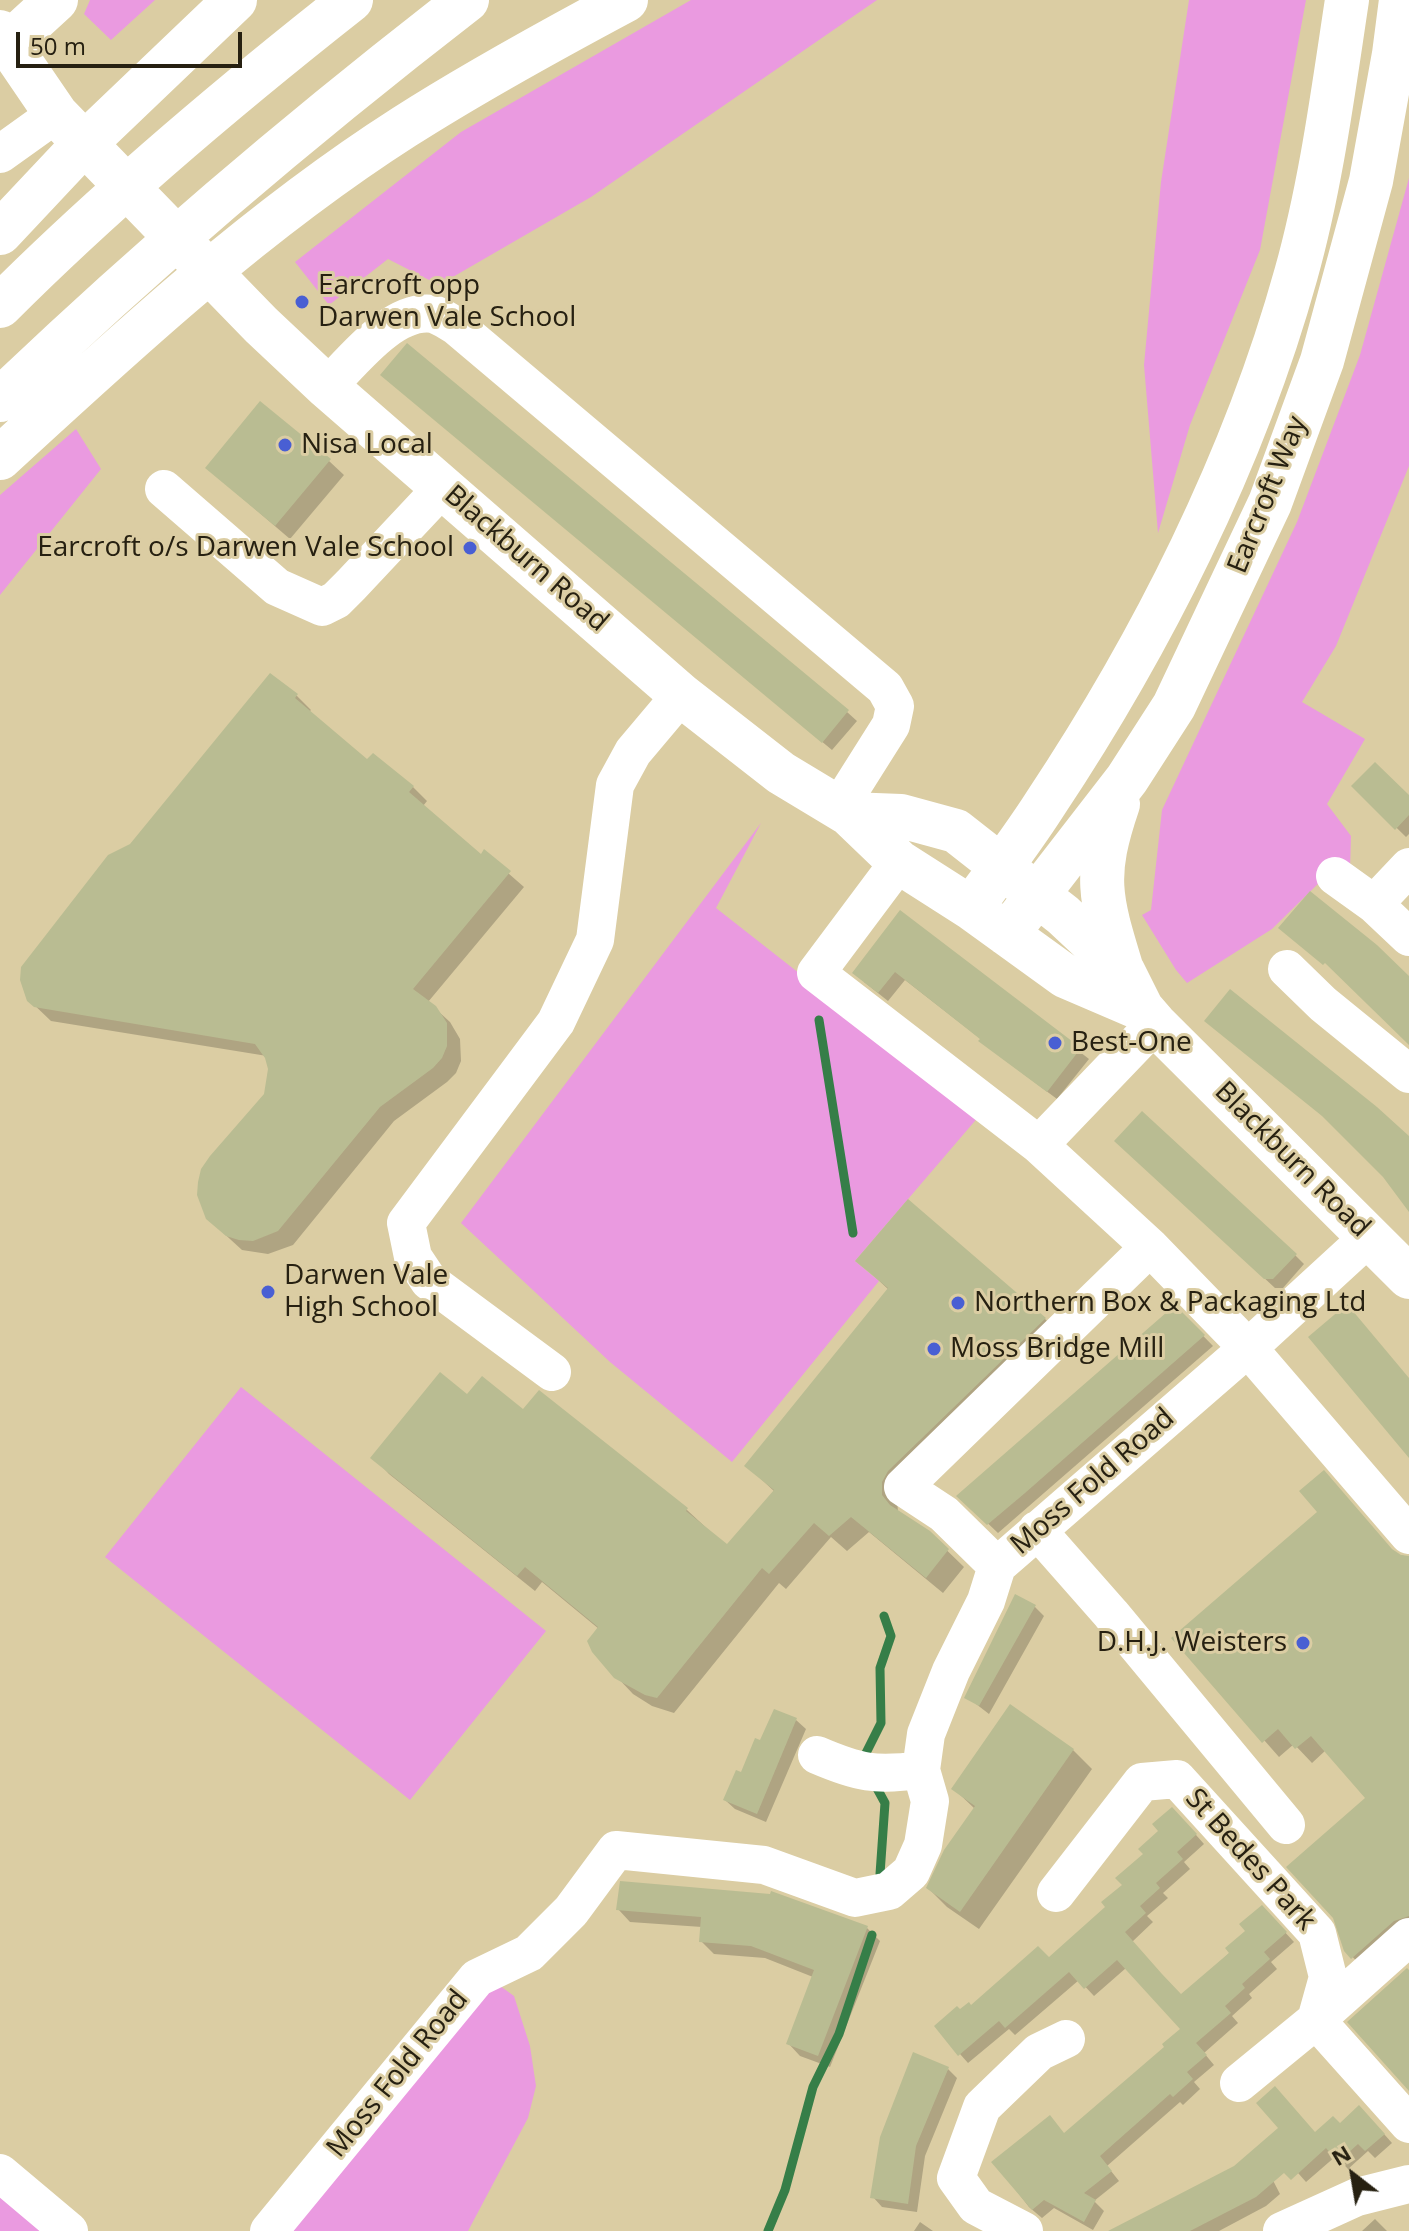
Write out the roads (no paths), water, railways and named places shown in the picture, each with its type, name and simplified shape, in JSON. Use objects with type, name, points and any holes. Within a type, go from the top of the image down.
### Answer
[{"type":"main road","points":[[4,38],[56,0]]},
{"type":"main road","points":[[6,226],[124,105],[235,0]]},
{"type":"main road","points":[[0,306],[49,257],[169,150],[351,0]]},
{"type":"main road","points":[[0,400],[97,307],[219,200],[467,0]]},
{"type":"main road","points":[[0,458],[129,339],[255,236],[404,127],[626,0]]},
{"type":"main road","name":"Earcroft Way","points":[[971,908],[1045,804],[1146,638],[1210,509],[1252,409],[1297,274],[1324,149],[1347,0]]},
{"type":"main road","name":"Earcroft Way","points":[[1007,934],[1127,779],[1174,706],[1264,516],[1322,361],[1371,181],[1401,0]]},
{"type":"main road","name":"Blackburn Road","points":[[4,38],[56,114],[261,325],[327,387],[681,695],[781,773],[843,811],[899,862],[971,908],[1065,976],[1140,1001]]},
{"type":"main road","points":[[1127,779],[1106,840],[1100,883],[1104,910],[1140,1001]]},
{"type":"main road","points":[[956,831],[992,826],[1045,804]]},
{"type":"main road","name":"Blackburn Road","points":[[843,811],[901,816],[956,831],[1036,893],[1409,1277]]},
{"type":"street","points":[[0,154],[56,114]]},
{"type":"street","points":[[327,387],[391,324],[412,315],[435,314],[456,326],[885,688],[895,706],[891,725],[843,811]]},
{"type":"street","points":[[164,489],[277,587],[322,607],[336,600],[443,487]]},
{"type":"street","points":[[552,1372],[429,1281],[413,1257],[406,1223],[556,1022],[595,940],[615,785],[633,752],[681,695]]},
{"type":"street","points":[[899,862],[816,973],[1039,1145],[1150,1247],[1248,1348],[1409,1535]]},
{"type":"street","points":[[1374,904],[1409,867]]},
{"type":"street","points":[[1335,876],[1374,904],[1409,937]]},
{"type":"street","points":[[1287,969],[1323,1004],[1409,1074]]},
{"type":"street","points":[[1039,1145],[1140,1001]]},
{"type":"street","name":"Moss Fold Road","points":[[269,2231],[477,1978],[529,1953],[571,1911],[616,1850],[764,1865],[855,1898],[889,1891],[911,1872],[923,1845],[930,1801],[906,1772],[986,1601],[997,1566],[1248,1348],[1370,1236]]},
{"type":"street","points":[[997,1566],[944,1514],[903,1487],[1150,1247]]},
{"type":"street","points":[[1037,1530],[1286,1825]]},
{"type":"street","points":[[817,1755],[854,1770],[906,1772]]},
{"type":"street","name":"St Bedes Park","points":[[1056,1893],[1142,1782],[1177,1779],[1317,1933],[1328,1977],[1316,2020]]},
{"type":"street","points":[[1239,2083],[1409,1937]]},
{"type":"street","points":[[1316,2020],[1409,2124]]},
{"type":"street","points":[[1024,2231],[976,2206],[956,2178],[982,2107],[1039,2052],[1066,2039]]},
{"type":"street","points":[[0,2173],[69,2231]]},
{"type":"street","points":[[1282,2231],[1357,2197],[1409,2184]]},
{"type":"waterway","points":[[819,1020],[853,1233]]},
{"type":"waterway","points":[[862,1761],[881,1723],[880,1668],[891,1636],[884,1616]]},
{"type":"waterway","points":[[873,1781],[885,1803],[880,1874]]},
{"type":"waterway","points":[[768,2231],[785,2190],[813,2087],[839,2034],[872,1935]]},
{"type":"place","name":"Earcroft opp Darwen Vale School","points":[[302,302]]},
{"type":"place","name":"Nisa Local","points":[[285,445]]},
{"type":"place","name":"Earcroft o/s Darwen Vale School","points":[[470,548]]},
{"type":"place","name":"Best-One","points":[[1055,1043]]},
{"type":"place","name":"Darwen Vale High School","points":[[268,1292]]},
{"type":"place","name":"Northern Box & Packaging Ltd","points":[[958,1303]]},
{"type":"place","name":"Moss Bridge Mill","points":[[934,1349]]},
{"type":"place","name":"D.H.J. Weisters","points":[[1303,1643]]}]
